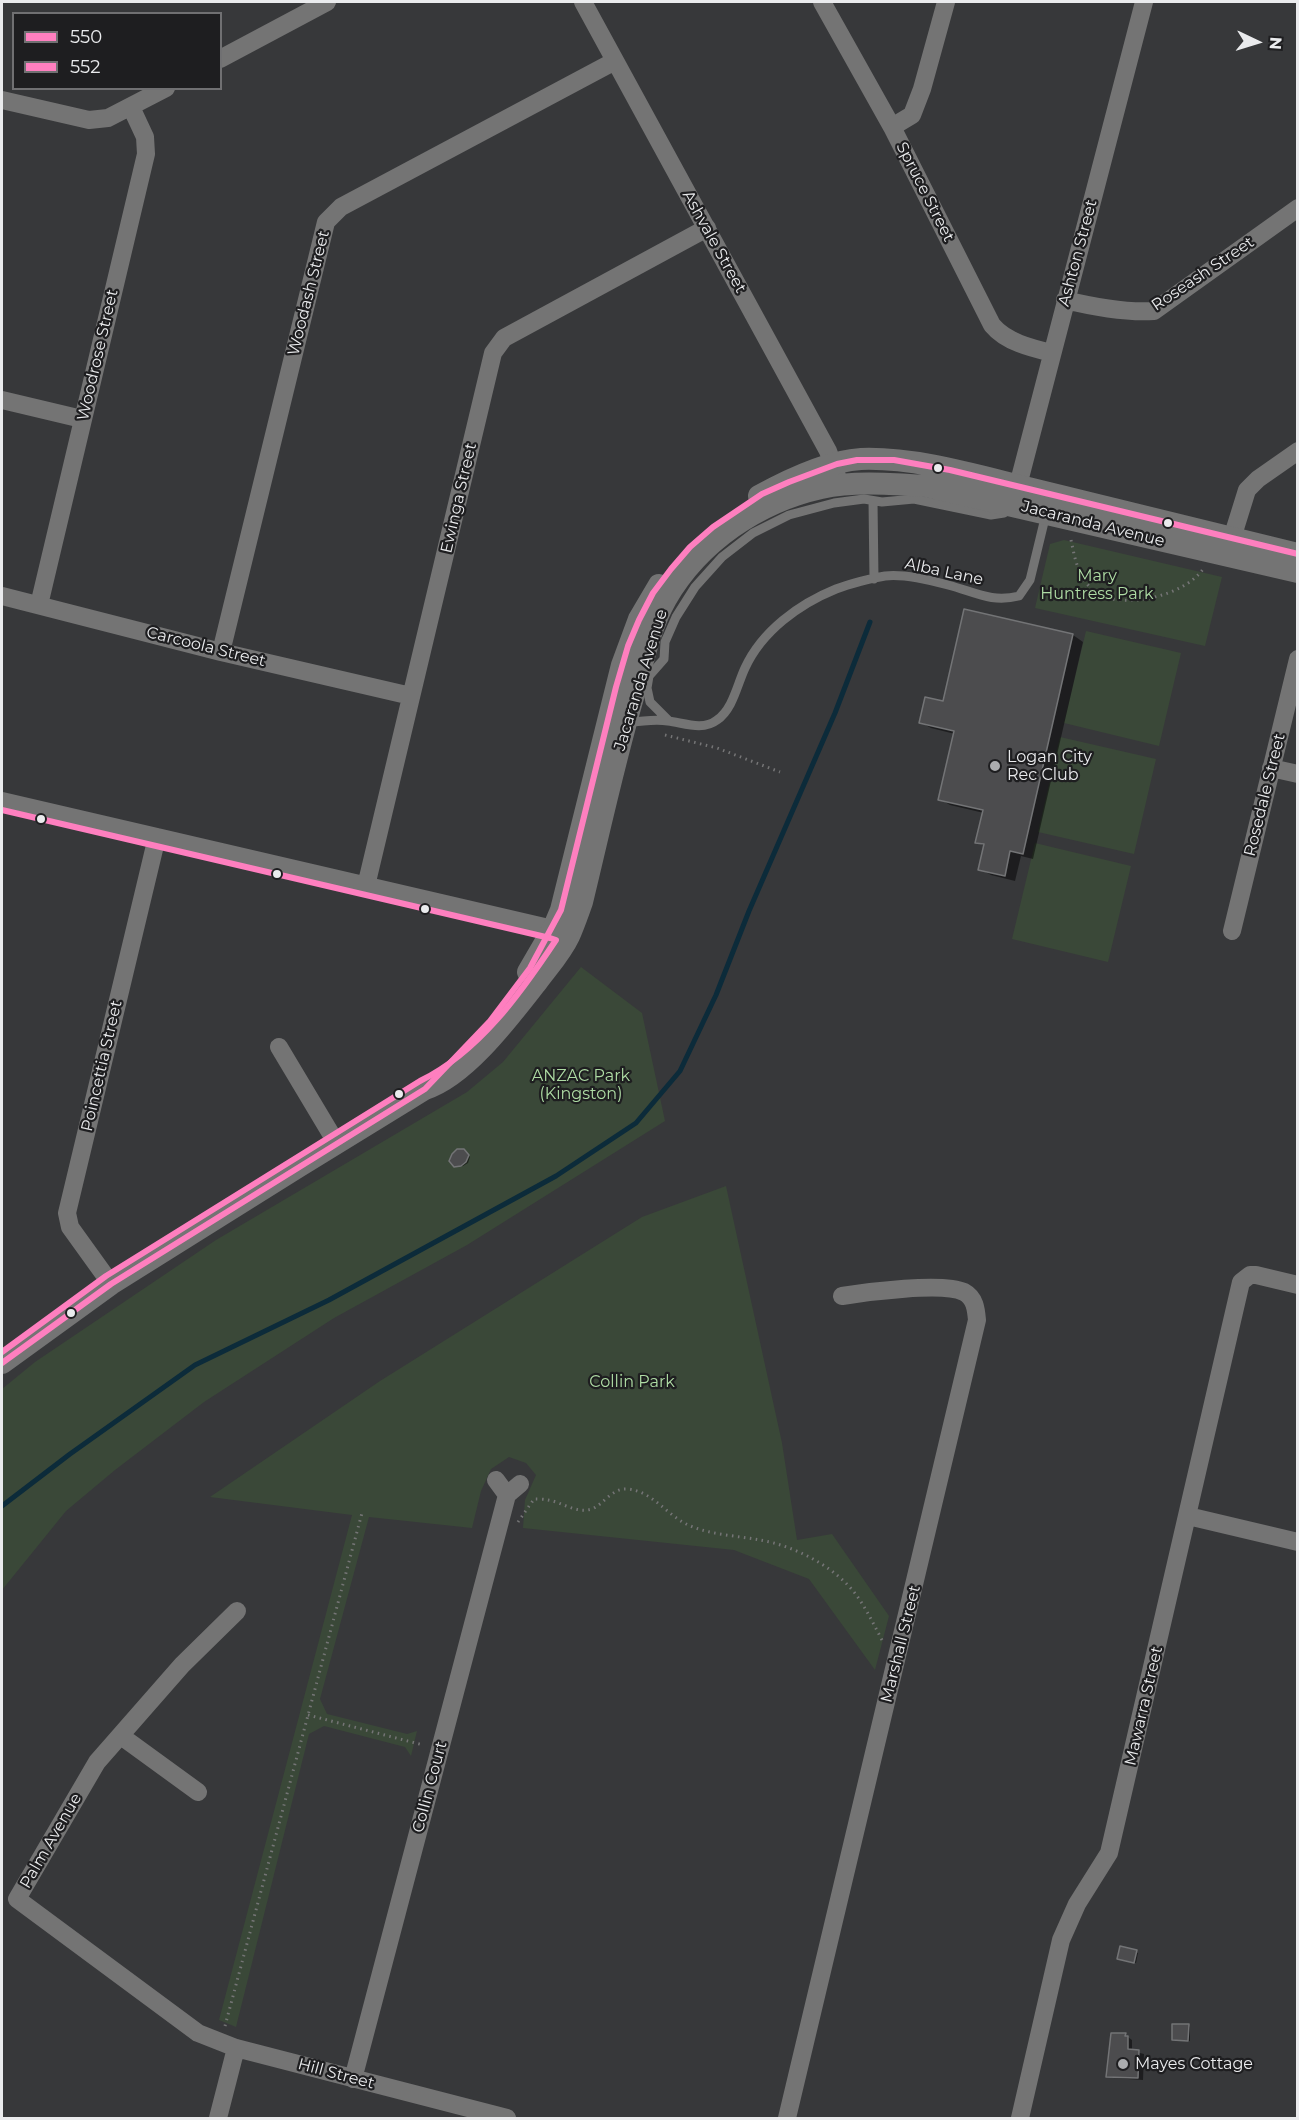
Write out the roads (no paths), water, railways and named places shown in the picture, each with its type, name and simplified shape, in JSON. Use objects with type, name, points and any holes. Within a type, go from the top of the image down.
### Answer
[{"type":"street","points":[[222,58],[327,2]]},
{"type":"street","name":"Ashvale Street","points":[[583,2],[707,228],[837,475]]},
{"type":"street","name":"Spruce Street","points":[[822,2],[892,127],[992,325],[998,332],[1011,339],[1052,353]]},
{"type":"street","points":[[892,127],[912,115],[922,89],[946,2]]},
{"type":"street","name":"Ashton Street","points":[[1015,495],[1144,2]]},
{"type":"street","name":"Woodash Street","points":[[221,652],[326,222],[341,207],[615,61]]},
{"type":"street","points":[[2,100],[89,120],[108,118],[162,90]]},
{"type":"street","name":"Woodrose Street","points":[[39,605],[146,154],[145,137],[131,107]]},
{"type":"street","name":"Roseash Street","points":[[1065,300],[1085,305],[1141,312],[1154,311],[1298,208]]},
{"type":"street","name":"Ewinga Street","points":[[366,886],[493,353],[504,338],[707,228]]},
{"type":"street","points":[[2,400],[82,419]]},
{"type":"street","points":[[1228,546],[1247,490],[1258,479],[1298,451]]},
{"type":"street","name":"Jacaranda Avenue","points":[[561,933],[582,902],[626,723],[644,675],[653,631],[666,599],[686,571],[711,544],[740,520],[777,501],[815,489],[837,475]]},
{"type":"street","name":"Jacaranda Avenue","points":[[2,1363],[111,1284],[425,1089],[437,1086],[467,1062],[492,1036],[554,960],[561,933],[568,885],[622,665],[639,619],[660,584],[694,543],[722,519],[781,484],[837,475],[885,483],[1015,495],[1228,546],[1298,572]]},
{"type":"street","name":"Jacaranda Avenue","points":[[1228,546],[1298,554]]},
{"type":"street","name":"Carcoola Street","points":[[2,596],[221,652],[411,696]]},
{"type":"street","name":"Rosedale Street","points":[[1232,931],[1298,659]]},
{"type":"street","points":[[1272,768],[1298,774]]},
{"type":"street","points":[[2,801],[561,933]]},
{"type":"street","name":"Poincettia Street","points":[[111,1284],[70,1227],[67,1213],[157,837]]},
{"type":"street","points":[[279,1047],[338,1144]]},
{"type":"street","name":"Mawarra Street","points":[[1020,2118],[1061,1940],[1077,1904],[1109,1853],[1241,1282],[1250,1275],[1256,1275],[1298,1285]]},
{"type":"street","name":"Marshall Street","points":[[787,2118],[977,1320],[976,1304],[965,1293],[951,1288],[881,1289],[842,1296]]},
{"type":"street","name":"Collin Court","points":[[353,2079],[498,1530],[507,1486]]},
{"type":"street","points":[[1188,1516],[1298,1542]]},
{"type":"street","name":"Palm Avenue","points":[[228,2045],[198,2033],[18,1899],[97,1762],[182,1665],[237,1611]]},
{"type":"street","points":[[121,1736],[198,1792]]},
{"type":"street","points":[[218,2118],[228,2045]]},
{"type":"street","name":"Hill Street","points":[[228,2045],[507,2118]]},
{"type":"lane","points":[[668,720],[650,702],[644,675],[664,659],[665,642],[672,625],[695,587],[722,557],[753,533],[789,515],[834,503],[864,499],[885,502],[914,499],[991,515],[1004,513],[1015,495]]},
{"type":"lane","points":[[873,501],[874,579]]},
{"type":"lane","name":"Alba Lane","points":[[626,723],[668,720],[683,725],[702,725],[717,721],[728,707],[746,666],[761,642],[780,622],[808,602],[837,589],[885,576],[917,578],[1003,600],[1019,596],[1030,580],[1049,503]]},
{"type":"lane","points":[[588,803],[602,780],[611,742],[618,729],[626,723]]},
{"type":"waterway","points":[[2,1506],[70,1454],[195,1365],[329,1300],[556,1176],[636,1123],[680,1071],[716,995],[749,911],[835,713],[870,622]]},
{"type":"place","name":"Logan City Rec Club","points":[[995,766]]},
{"type":"place","name":"Mayes Cottage","points":[[1123,2064]]},
{"type":"park label","name":"Mary Huntress Park","points":[[1097,585]]},
{"type":"park label","name":"ANZAC Park (Kingston)","points":[[581,1085]]},
{"type":"park label","name":"Collin Park","points":[[632,1382]]}]
